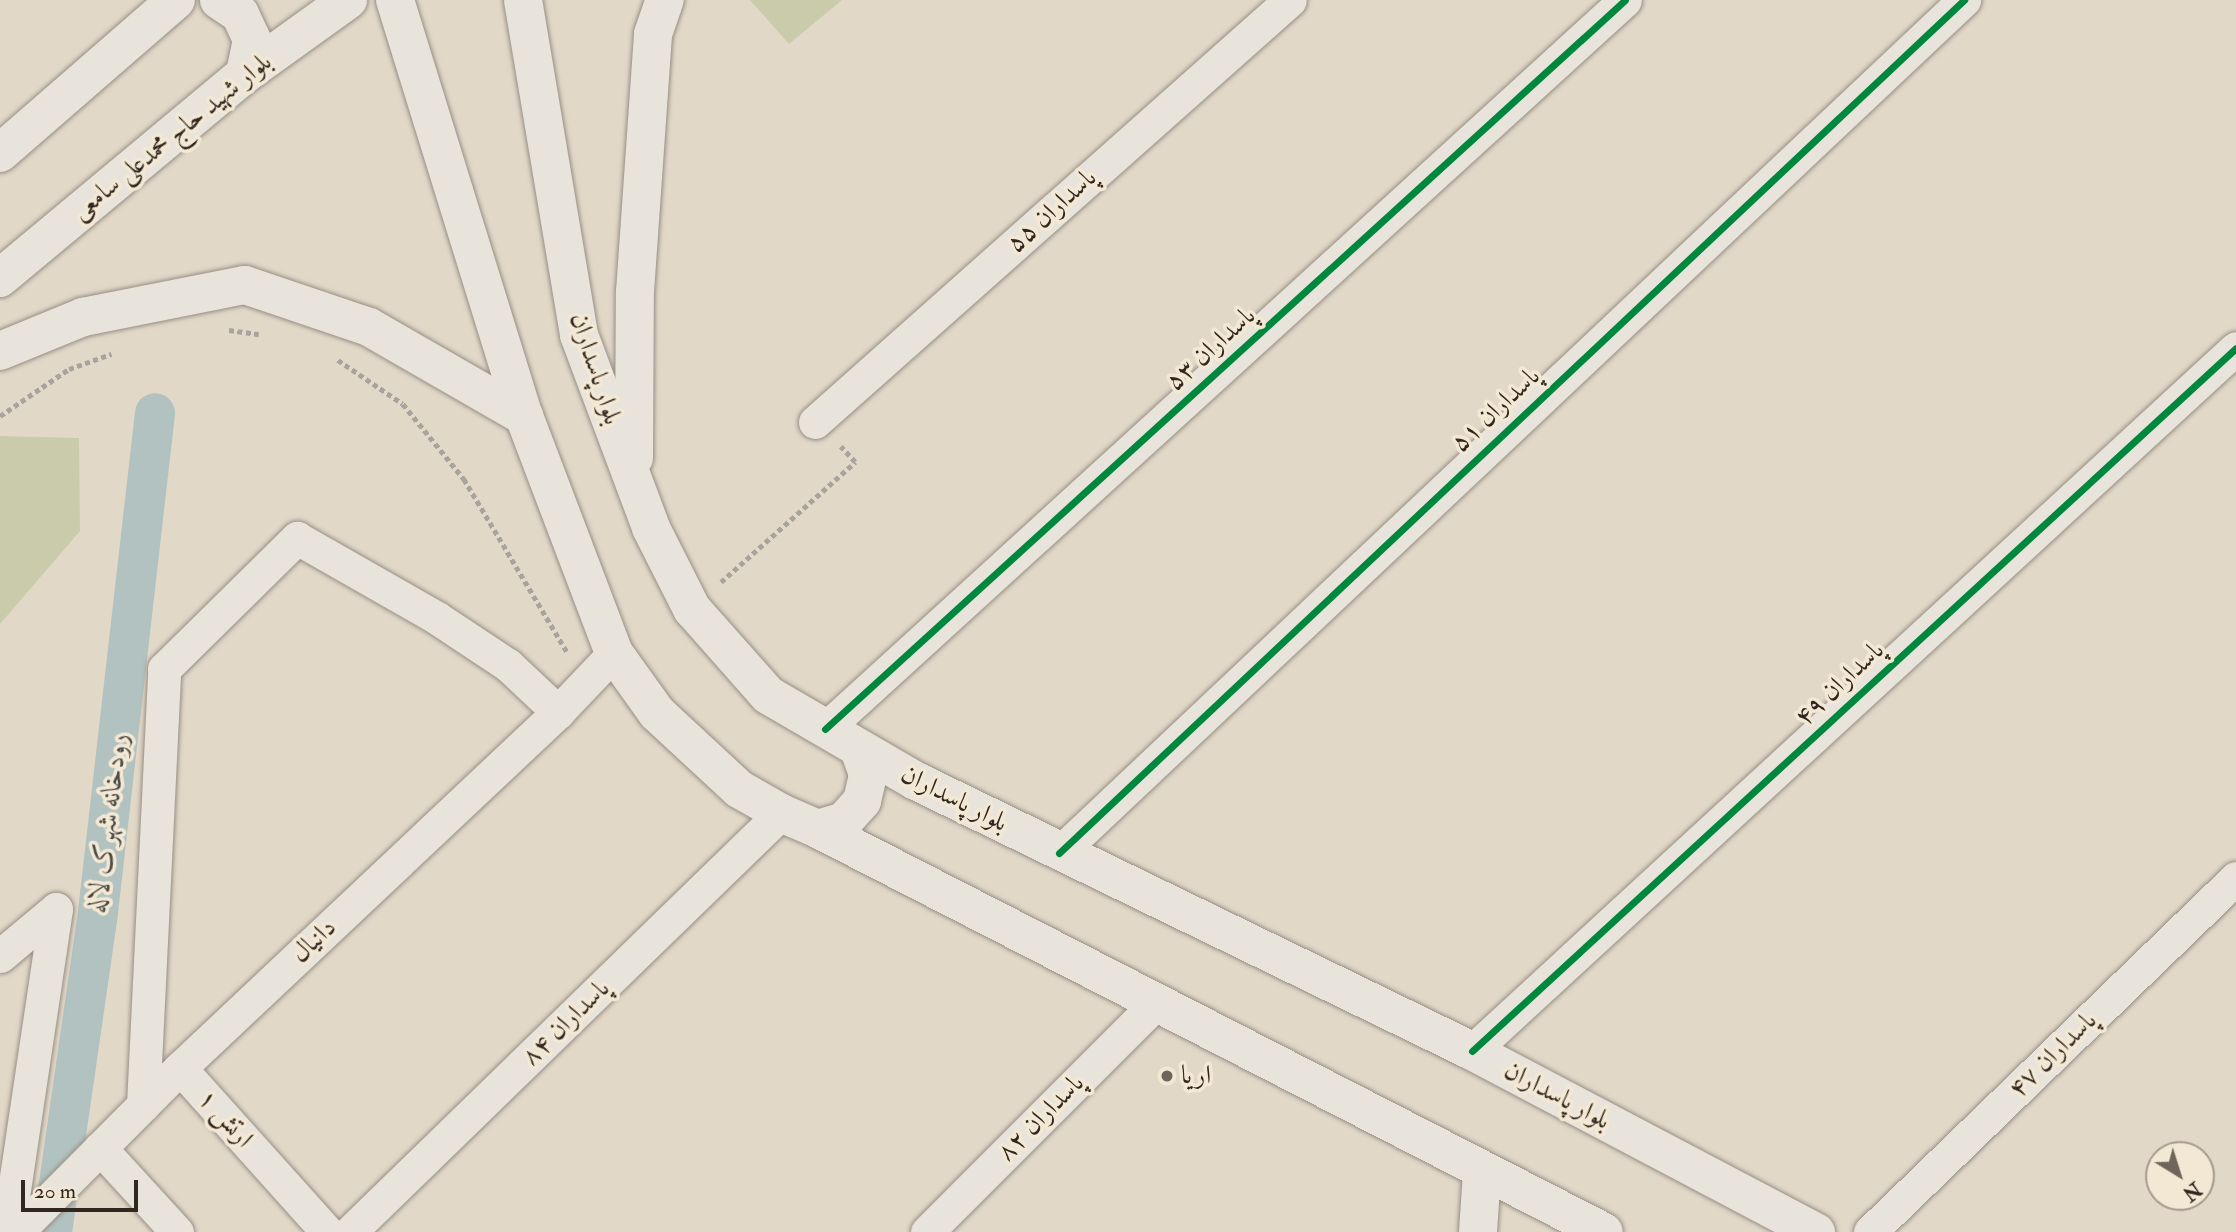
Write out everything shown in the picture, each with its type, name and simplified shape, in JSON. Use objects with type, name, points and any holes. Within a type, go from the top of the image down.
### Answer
[{"type":"main road","points":[[0,153],[176,0]]},
{"type":"main road","points":[[219,0],[240,14],[251,40],[245,74]]},
{"type":"main road","name":"بلوار شهید حاج محمدعلی سامعی","points":[[0,278],[245,74],[348,0]]},
{"type":"main road","points":[[395,0],[524,416],[614,653],[657,713],[740,789],[781,813],[818,829],[1604,1232]]},
{"type":"main road","name":"بلوار پاسداران","points":[[523,0],[579,335],[651,528],[692,609],[768,695],[916,781],[1059,853],[1472,1051],[1816,1232]]},
{"type":"main road","points":[[634,481],[635,292],[653,34],[665,0]]},
{"type":"main road","points":[[0,351],[83,317],[246,285],[369,327],[524,416]]},
{"type":"main road","points":[[818,829],[844,821],[862,801],[868,774],[859,748]]},
{"type":"main road","points":[[873,858],[867,832],[873,808],[891,789],[916,781]]},
{"type":"main road","points":[[1478,1232],[1482,1171]]},
{"type":"street","name":"پاسداران ۵۵","points":[[815,422],[1290,0]]},
{"type":"street","name":"پاسداران ۵۳","points":[[825,729],[1625,0]]},
{"type":"street","name":"پاسداران ۵۱","points":[[1059,853],[1964,0]]},
{"type":"street","name":"پاسداران ۴۹","points":[[1472,1051],[2236,348]]},
{"type":"street","points":[[143,1105],[164,668],[297,538],[437,618],[508,665],[558,712]]},
{"type":"street","name":"دانیال","points":[[26,1223],[180,1068],[558,712],[614,653]]},
{"type":"street","name":"پاسداران ۸۴","points":[[350,1232],[781,813]]},
{"type":"street","name":"پاسداران ۴۷","points":[[1870,1232],[2236,878]]},
{"type":"street","points":[[0,956],[56,909],[8,1232]]},
{"type":"street","name":"پاسداران ۸۲","points":[[927,1232],[1156,1003]]},
{"type":"street","name":"ارتش ۱","points":[[180,1068],[327,1232]]},
{"type":"street","points":[[100,1148],[177,1232]]},
{"type":"path","points":[[218,328],[270,335]]},
{"type":"path","points":[[0,416],[69,369],[118,352]]},
{"type":"path","points":[[330,355],[403,404],[464,479],[586,682]]},
{"type":"path","points":[[692,609],[855,462],[815,422]]},
{"type":"green space","points":[[750,0],[842,0],[789,44]]},
{"type":"green space","points":[[0,436],[79,438],[80,531],[0,624]]},
{"type":"waterway","name":"رودخانه شهرک لاله","points":[[52,1232],[98,912],[155,413]]},
{"type":"cycle path","points":[[825,729],[1625,0]]},
{"type":"cycle path","points":[[1059,853],[1964,0]]},
{"type":"cycle path","points":[[1472,1051],[2236,348]]},
{"type":"place","name":"اریا","points":[[1167,1076]]}]
